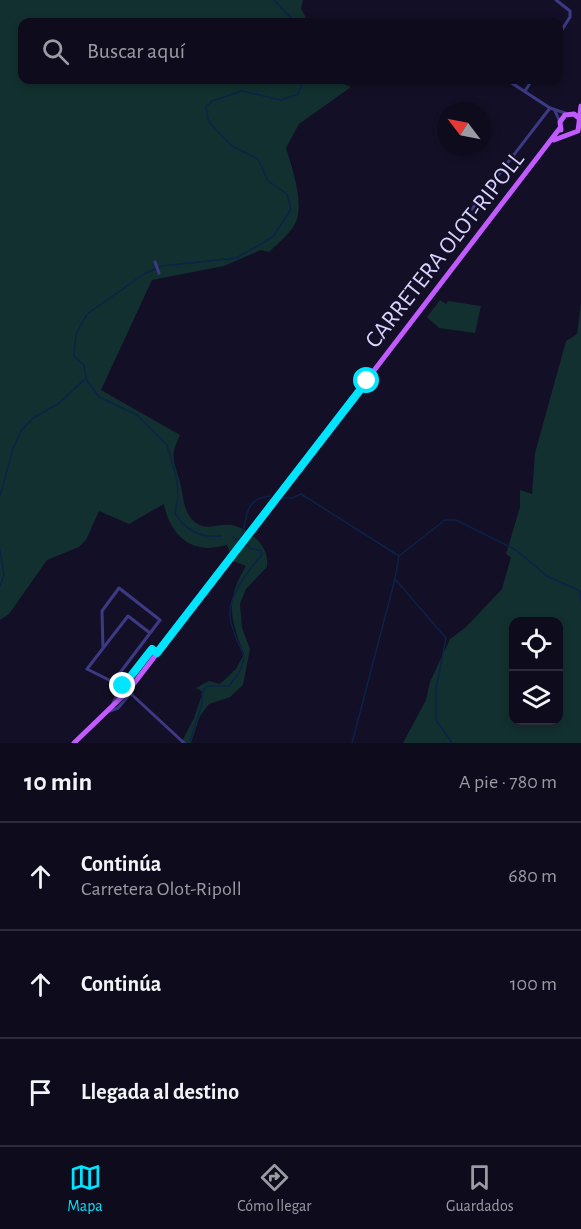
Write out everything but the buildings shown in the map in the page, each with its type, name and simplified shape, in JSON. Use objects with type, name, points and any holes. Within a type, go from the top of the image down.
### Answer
[{"type":"main road","points":[[580,124],[569,114],[581,104]]},
{"type":"main road","points":[[560,125],[566,134],[578,134],[581,104]]},
{"type":"main road","name":"CARRETERA OLOT-RIPOLL","points":[[74,743],[114,706],[157,653],[551,142],[569,114]]},
{"type":"main road","name":"CARRETERA OLOT-RIPOLL","points":[[551,142],[566,134]]},
{"type":"street","points":[[556,0],[570,11],[570,17],[563,28]]},
{"type":"street","points":[[513,84],[555,111],[569,114]]},
{"type":"street","points":[[525,92],[530,84]]},
{"type":"street","points":[[472,209],[550,108]]},
{"type":"street","points":[[555,111],[560,125]]},
{"type":"street","points":[[154,262],[159,273]]},
{"type":"street","points":[[103,648],[102,611],[119,588],[160,620],[112,682]]},
{"type":"street","points":[[150,633],[128,616],[87,669],[117,684],[183,742]]},
{"type":"street","points":[[108,711],[118,708],[126,691]]},
{"type":"green space","points":[[0,0],[303,0],[301,8],[306,18],[18,18],[18,84],[344,84],[351,87],[299,124],[286,148],[299,202],[297,219],[289,233],[269,252],[261,250],[224,266],[152,280],[101,390],[180,435],[175,448],[174,462],[186,508],[195,522],[204,526],[231,525],[245,530],[257,540],[265,552],[267,567],[246,589],[240,604],[242,628],[250,649],[243,685],[230,697],[209,704],[200,716],[191,743],[181,743],[194,718],[203,692],[196,688],[209,681],[220,684],[236,669],[244,654],[235,630],[232,600],[239,578],[246,566],[233,561],[227,545],[198,547],[183,539],[169,520],[164,504],[129,524],[99,511],[86,540],[79,547],[47,560],[9,614],[0,620]]},
{"type":"green space","points":[[440,300],[446,304],[448,301],[481,306],[475,333],[439,328],[427,317]]},
{"type":"green space","points":[[581,303],[581,743],[403,743],[426,700],[430,682],[450,639],[465,628],[502,589],[511,557],[506,554],[520,507],[520,490],[532,494],[535,453],[566,341],[577,334]]},
{"type":"waterway","points":[[274,0],[291,18]]},
{"type":"waterway","points":[[0,496],[13,449],[21,431],[33,418],[58,404],[86,378],[84,365],[74,356],[76,334],[87,314],[144,274],[162,266],[236,258],[273,237],[291,209],[287,194],[268,181],[258,159],[232,146],[214,128],[208,120],[206,107],[212,101],[242,91],[281,100],[298,94],[302,84]]},
{"type":"waterway","points":[[86,379],[99,397],[137,415],[167,445],[177,480],[178,497],[175,513],[179,519],[194,532],[207,536],[221,536]]},
{"type":"waterway","points":[[285,498],[301,494],[399,556],[445,520],[456,520],[516,550],[547,576],[580,591],[581,601]]},
{"type":"waterway","points":[[233,537],[235,540],[241,538],[248,511],[255,501],[270,496]]},
{"type":"waterway","points":[[190,741],[202,704],[202,693],[207,686],[229,686],[242,667],[243,654],[231,622],[231,604],[238,586],[261,556],[261,551],[250,548],[247,544]]},
{"type":"waterway","points":[[0,550],[4,575],[0,586]]},
{"type":"waterway","points":[[399,556],[395,579],[446,638],[436,689],[436,720],[452,743]]},
{"type":"waterway","points":[[352,743],[395,579]]},
{"type":"route","points":[[123,686],[152,649],[157,653],[367,381]]}]
